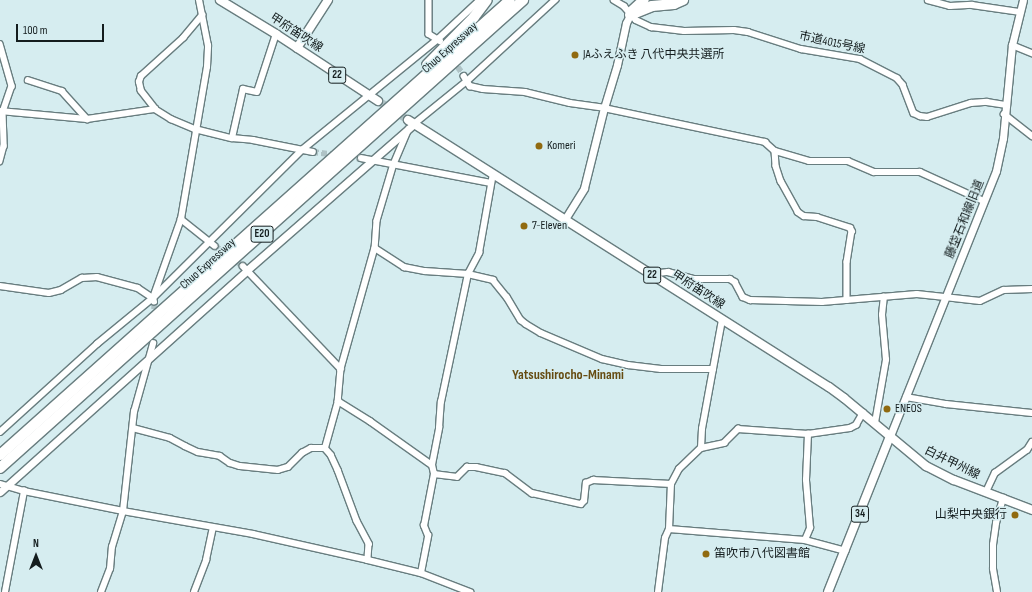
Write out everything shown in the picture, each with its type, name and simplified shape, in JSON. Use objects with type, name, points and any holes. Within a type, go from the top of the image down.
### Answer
[{"type":"highway","points":[[370,124],[474,17],[487,0]]},
{"type":"highway","name":"Chuo Expressway","points":[[0,455],[510,0]]},
{"type":"highway","name":"Chuo Expressway","points":[[0,468],[523,0]]},
{"type":"highway","points":[[450,66],[528,0]]},
{"type":"highway","points":[[627,11],[644,0]]},
{"type":"highway","points":[[627,11],[652,6],[674,4],[683,0]]},
{"type":"main road","name":"甲府笛吹線","points":[[220,0],[276,34],[378,101]]},
{"type":"main road","points":[[297,48],[328,0]]},
{"type":"main road","name":"甲府笛吹線","points":[[411,123],[829,387],[890,436]]},
{"type":"main road","name":"白井甲州線","points":[[890,436],[926,466],[954,480],[1032,510]]},
{"type":"main road","name":"34","points":[[828,592],[846,551],[890,436]]},
{"type":"street","points":[[153,300],[181,219],[195,129],[207,67],[208,46],[199,0]]},
{"type":"street","points":[[429,0],[429,34],[439,40]]},
{"type":"street","points":[[0,432],[97,344],[153,300],[212,245],[302,150],[439,40],[480,0]]},
{"type":"street","points":[[0,492],[4,485],[152,355],[245,268],[372,160],[411,123],[555,0]]},
{"type":"street","name":"市道4015号線","points":[[614,0],[643,24],[651,27],[684,31],[734,30],[748,32],[801,49],[860,59],[898,78],[903,84],[914,113],[920,116],[927,117],[971,103],[987,102],[1005,105]]},
{"type":"street","points":[[565,219],[584,188],[604,108],[617,65],[626,23],[626,0]]},
{"type":"street","name":"藤垈石和線旧道","points":[[890,436],[1000,158],[1012,45],[1023,0]]},
{"type":"street","points":[[932,1],[950,6],[972,5],[1020,12]]},
{"type":"street","points":[[202,15],[183,38],[141,76],[139,82],[141,91],[155,109],[171,119],[195,129],[232,138],[253,140],[313,152]]},
{"type":"street","points":[[232,138],[243,89],[258,92],[276,34]]},
{"type":"street","points":[[0,44],[12,86],[2,112],[4,146],[0,162]]},
{"type":"street","points":[[1012,45],[1032,53]]},
{"type":"street","points":[[465,78],[470,86],[483,89],[525,92],[570,103],[604,108],[764,142],[775,151],[809,161],[848,161],[874,172],[920,172],[984,201]]},
{"type":"street","points":[[28,80],[62,91],[87,119]]},
{"type":"street","points":[[2,112],[87,119],[155,109]]},
{"type":"street","points":[[1004,114],[1032,136]]},
{"type":"street","points":[[325,448],[338,401],[342,369],[374,248],[377,221],[394,164],[411,123]]},
{"type":"street","points":[[775,151],[776,166],[781,181],[798,212],[804,216],[817,217],[850,228],[852,232],[848,262],[848,300]]},
{"type":"street","points":[[361,158],[491,182]]},
{"type":"street","points":[[421,573],[428,536],[424,526],[426,509],[434,474],[432,465],[439,428],[441,402],[468,274],[479,253],[493,174]]},
{"type":"street","points":[[181,219],[212,245]]},
{"type":"street","points":[[374,248],[404,267],[425,271],[468,274],[493,280],[507,297],[521,320],[526,324],[541,333],[602,359],[628,365],[661,369],[713,369]]},
{"type":"street","points":[[245,268],[342,369]]},
{"type":"street","points":[[651,274],[668,272],[694,279],[730,279],[735,282],[743,298],[750,300],[822,302],[884,298],[917,294],[945,299],[980,301],[1004,290],[1032,289]]},
{"type":"street","points":[[0,286],[49,293],[61,290],[82,278],[97,277],[138,288],[153,300]]},
{"type":"street","points":[[875,423],[886,360],[882,315],[884,298]]},
{"type":"street","points":[[701,448],[702,428],[722,320]]},
{"type":"street","points":[[101,592],[110,569],[112,547],[123,511],[134,412],[154,344]]},
{"type":"street","points":[[906,397],[946,404],[1032,413]]},
{"type":"street","points":[[338,401],[370,421],[432,465]]},
{"type":"street","points":[[658,592],[665,538],[669,528],[671,484],[679,469],[701,448],[724,443],[738,429],[808,434],[850,428],[856,425],[863,413]]},
{"type":"street","points":[[133,428],[170,438],[198,452],[211,453],[230,463],[248,467],[278,470],[288,467],[302,453],[311,448],[325,448],[331,455],[336,465],[357,521],[369,544],[368,560]]},
{"type":"street","points":[[805,540],[810,528],[806,480],[808,434]]},
{"type":"street","points":[[986,492],[995,474],[1027,450],[1032,442]]},
{"type":"street","points":[[434,474],[457,477],[468,467],[476,467],[505,474],[532,493],[581,504],[584,501],[586,483],[593,480],[671,484]]},
{"type":"street","points":[[4,485],[24,491],[123,511],[253,534],[368,560],[421,573],[470,592]]},
{"type":"street","points":[[5,592],[24,491]]},
{"type":"street","points":[[997,592],[993,569],[994,545],[996,524],[1003,498]]},
{"type":"street","points":[[194,592],[206,560],[213,528]]},
{"type":"street","points":[[669,528],[805,540],[846,551]]},
{"type":"tunnel","points":[[453,60],[464,76]]},
{"type":"tunnel","points":[[378,101],[408,120]]},
{"type":"tunnel","points":[[313,152],[337,155]]},
{"type":"tunnel","points":[[215,246],[243,266]]},
{"type":"tunnel","points":[[154,302],[154,318]]},
{"type":"place","name":"JAふえふき 八代中央共選所","points":[[575,55]]},
{"type":"place","name":"Komeri","points":[[539,146]]},
{"type":"place","name":"7-Eleven","points":[[524,226]]},
{"type":"place","name":"ENEOS","points":[[887,409]]},
{"type":"place","name":"山梨中央銀行","points":[[1015,515]]},
{"type":"place","name":"笛吹市八代図書館","points":[[706,554]]},
{"type":"district","name":"Yatsushirocho-Minami","points":[[568,375]]}]
